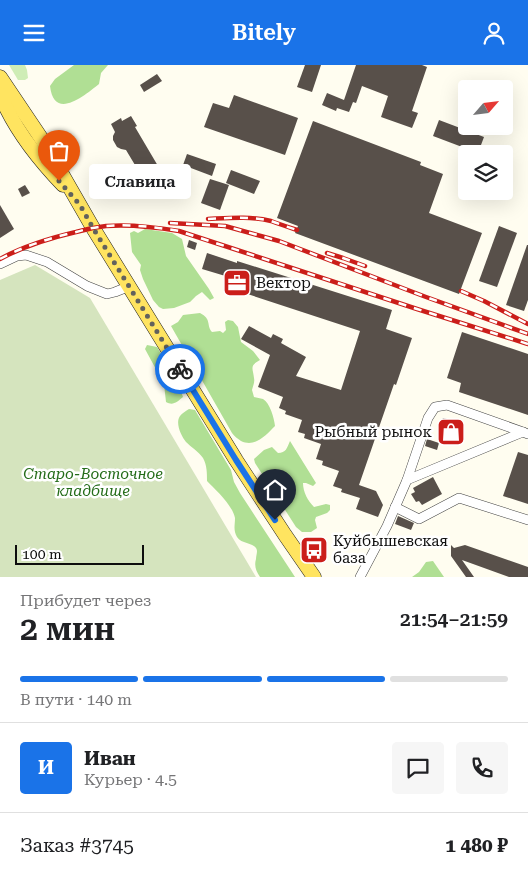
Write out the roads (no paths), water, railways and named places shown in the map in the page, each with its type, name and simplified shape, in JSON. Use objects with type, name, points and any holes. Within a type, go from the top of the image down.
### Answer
[{"type":"main road","points":[[0,77],[43,141],[93,228],[236,460],[314,577]]},
{"type":"main road","points":[[0,93],[10,117],[32,150],[80,205]]},
{"type":"street","points":[[0,263],[17,256],[26,255],[47,262],[87,286],[108,294],[130,286]]},
{"type":"street","points":[[360,577],[387,526],[428,418],[435,407],[447,405],[526,433]]},
{"type":"street","points":[[406,480],[526,433]]},
{"type":"street","points":[[395,507],[419,519],[460,498],[528,520]]},
{"type":"railway","points":[[208,219],[255,218],[271,221],[297,230]]},
{"type":"railway","points":[[170,223],[225,226],[279,241],[528,334]]},
{"type":"railway","points":[[0,259],[37,243],[98,227],[115,225],[179,231],[528,344]]},
{"type":"railway","points":[[327,253],[365,266]]},
{"type":"railway","points":[[461,291],[528,324]]},
{"type":"place","name":"Славица","points":[[59,181]]},
{"type":"place","name":"Вектор","points":[[237,283]]},
{"type":"place","name":"Рыбный рынок","points":[[451,432]]},
{"type":"place","name":"Куйбышевская база","points":[[314,550]]},
{"type":"park label","name":"Старо-Восточное кладбище","points":[[93,482]]}]
